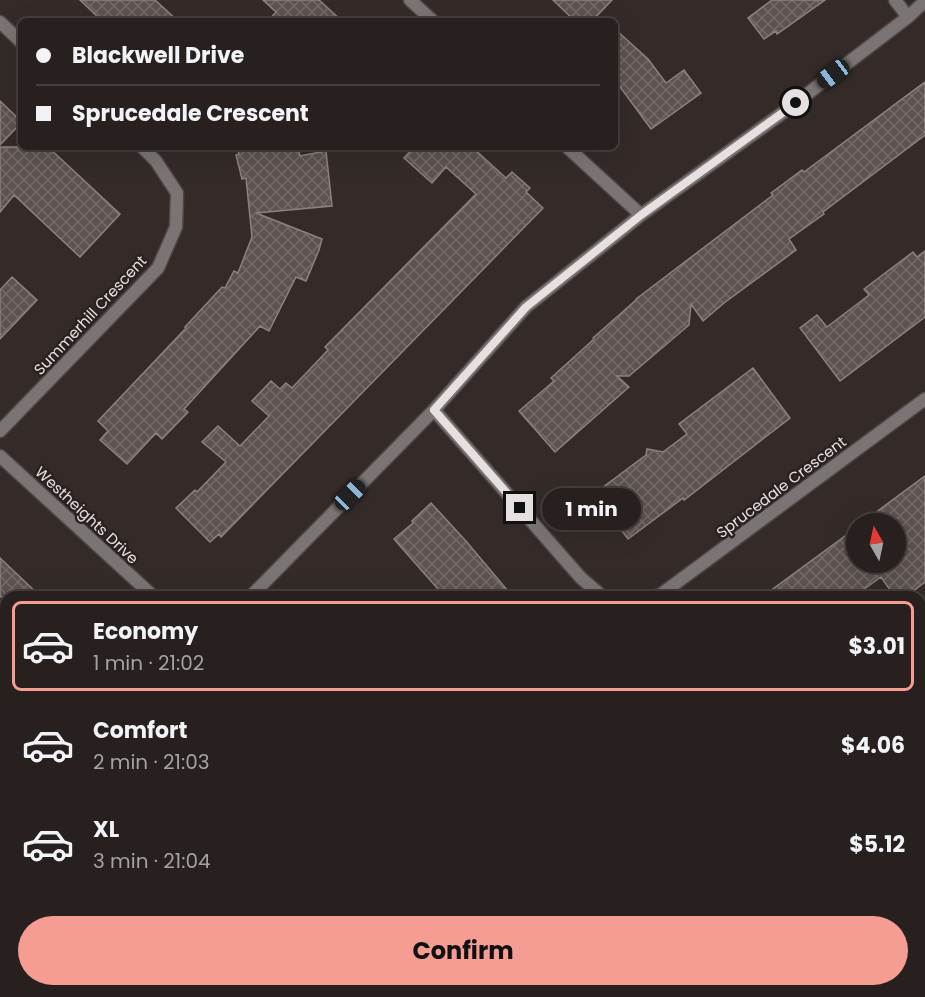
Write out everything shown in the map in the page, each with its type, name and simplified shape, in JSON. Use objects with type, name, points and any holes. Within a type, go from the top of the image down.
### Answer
[{"type":"street","points":[[410,0],[430,18]]},
{"type":"street","points":[[895,0],[908,17]]},
{"type":"street","points":[[256,591],[434,410],[526,307],[641,215],[777,117],[908,17],[925,1]]},
{"type":"street","points":[[0,22],[18,39]]},
{"type":"street","name":"Summerhill Crescent","points":[[0,431],[158,268],[176,226],[177,193],[156,161],[145,150]]},
{"type":"street","points":[[570,150],[641,215]]},
{"type":"street","name":"Sprucedale Crescent","points":[[665,591],[925,399]]},
{"type":"street","points":[[434,410],[581,578],[596,591]]},
{"type":"street","name":"Westheights Drive","points":[[0,456],[147,591]]},
{"type":"building","points":[[80,0],[155,0],[175,18],[99,18]]},
{"type":"building","points":[[263,0],[319,0],[339,18],[271,18],[276,12]]},
{"type":"building","points":[[553,0],[612,0],[595,18],[572,18]]},
{"type":"building","points":[[772,0],[825,0],[777,34],[776,31],[764,39],[748,18]]},
{"type":"building","points":[[618,32],[648,59],[666,83],[684,70],[701,93],[651,129],[618,84]]},
{"type":"building","points":[[925,82],[925,135],[789,239],[796,250],[703,321],[691,304],[689,325],[629,376],[617,376],[629,387],[555,452],[519,411],[554,381],[551,378],[636,299],[773,195],[771,193],[802,170],[804,172]]},
{"type":"building","points":[[0,101],[18,118],[18,126],[0,145]]},
{"type":"building","points":[[0,147],[18,147],[18,150],[51,150],[120,214],[80,257],[14,195],[0,212]]},
{"type":"building","points":[[238,150],[299,150],[300,156],[326,151],[332,206],[256,213],[322,239],[319,250],[306,281],[296,277],[269,331],[260,326],[184,409],[188,412],[162,439],[156,433],[127,464],[100,440],[108,431],[98,421],[222,287],[225,288],[234,271],[238,273],[252,237],[246,178],[242,179],[236,155],[239,154]]},
{"type":"building","points":[[411,150],[475,150],[506,178],[512,172],[530,188],[526,192],[543,208],[221,537],[219,534],[210,542],[176,508],[195,490],[197,492],[226,462],[202,442],[218,426],[240,446],[269,416],[252,401],[271,381],[280,389],[286,383],[292,388],[328,350],[325,347],[476,194],[446,167],[432,183],[404,158]]},
{"type":"building","points":[[925,251],[925,317],[840,381],[800,328],[817,315],[827,327],[869,295],[864,289],[913,252],[917,257]]},
{"type":"building","points":[[12,277],[37,300],[0,339],[0,290]]},
{"type":"building","points":[[753,368],[790,418],[684,500],[683,498],[628,539],[594,494],[646,455],[647,449],[663,452],[687,434],[679,424]]},
{"type":"building","points":[[925,476],[925,582],[913,591],[891,591],[881,577],[861,591],[770,591],[846,535],[846,573],[906,573],[906,513],[875,513]]},
{"type":"building","points":[[431,503],[508,591],[440,591],[394,539],[413,523],[412,521]]},
{"type":"building","points":[[0,558],[35,591],[0,591]]},
{"type":"route","points":[[520,508],[434,410],[526,307],[641,215],[796,103]]}]
